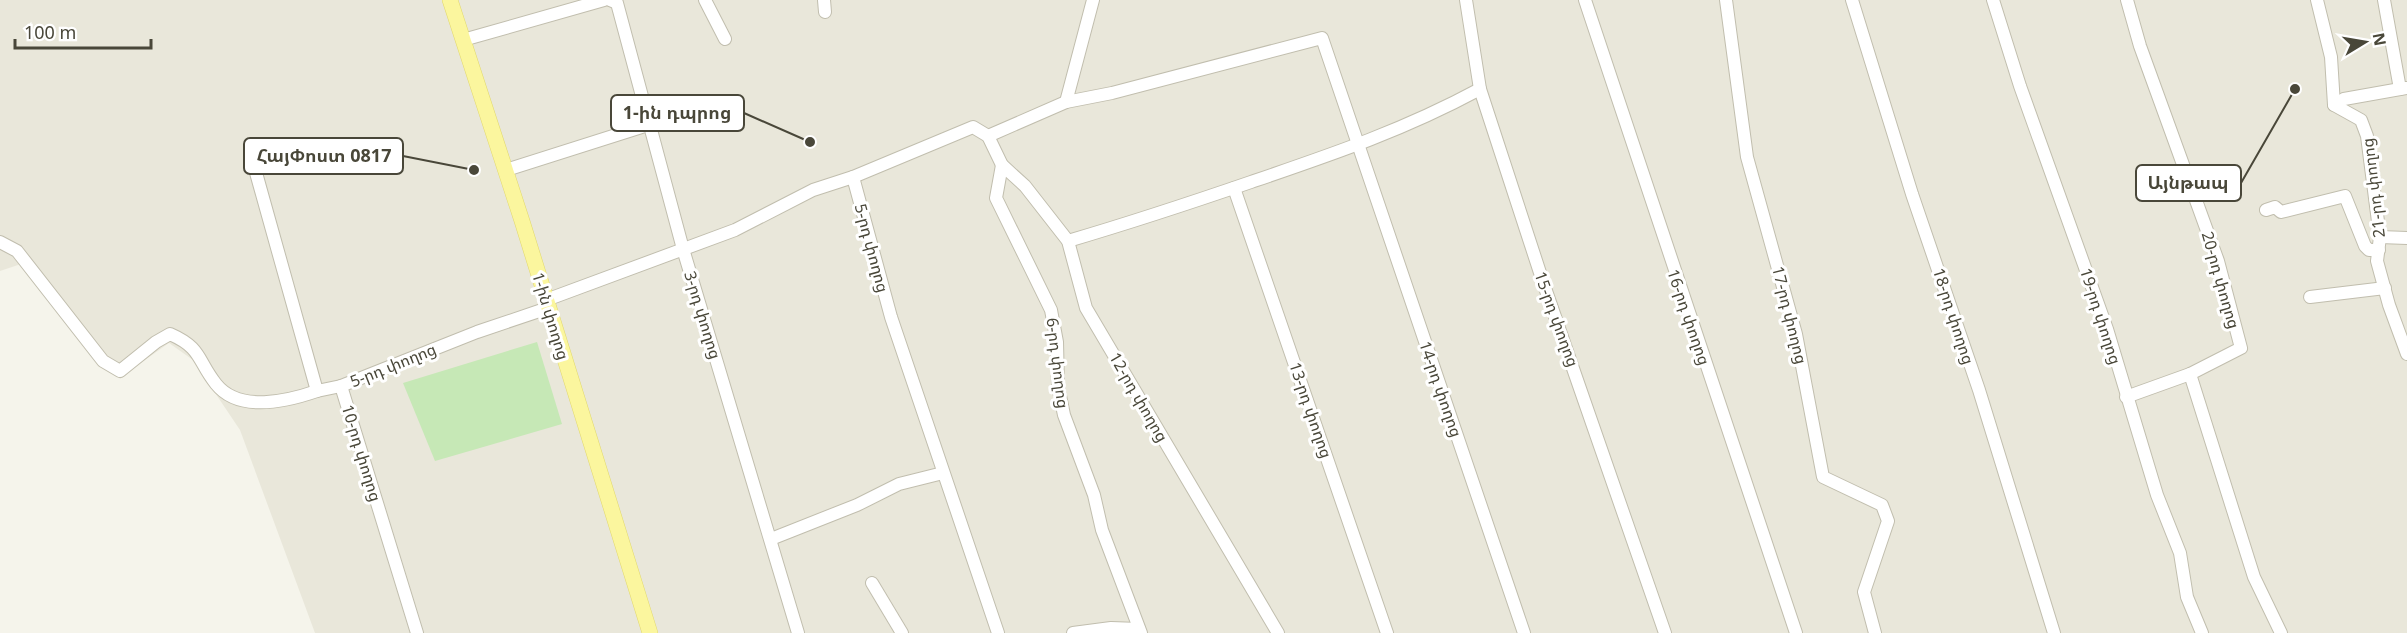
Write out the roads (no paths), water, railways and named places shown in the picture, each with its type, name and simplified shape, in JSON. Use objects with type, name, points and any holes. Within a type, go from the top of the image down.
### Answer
[{"type":"main road","name":"1-ին փողոց","points":[[450,0],[506,170],[650,633]]},
{"type":"street","points":[[463,40],[604,0]]},
{"type":"street","name":"3-րդ փողոց","points":[[610,0],[617,3],[683,249],[798,633]]},
{"type":"street","points":[[705,0],[725,39]]},
{"type":"street","points":[[988,135],[1066,102],[1093,0]]},
{"type":"street","name":"15-րդ փողոց","points":[[1466,0],[1480,89],[1544,285],[1665,633]]},
{"type":"street","name":"16-րդ փողոց","points":[[1585,0],[1796,633]]},
{"type":"street","name":"17-րդ փողոց","points":[[1726,0],[1747,157],[1796,334],[1823,477],[1882,506],[1888,521],[1864,592],[1875,633]]},
{"type":"street","name":"18-րդ փողոց","points":[[1852,0],[1912,194],[1979,390],[2054,633]]},
{"type":"street","name":"19-րդ փողոց","points":[[1993,0],[2020,86],[2107,329],[2157,495],[2180,552],[2187,597],[2202,633]]},
{"type":"street","name":"20-րդ փողոց","points":[[2127,0],[2140,46],[2218,261],[2241,348],[2190,374]]},
{"type":"street","points":[[2317,0],[2331,57],[2334,105],[2344,99],[2403,89],[2384,0]]},
{"type":"street","name":"14-րդ փողոց","points":[[1066,102],[1112,93],[1322,38],[1524,633]]},
{"type":"street","points":[[1068,242],[1176,209],[1360,145],[1424,119],[1480,89]]},
{"type":"street","name":"21-րդ փողոց","points":[[2334,105],[2361,120],[2365,126],[2380,237],[2378,261],[2407,354]]},
{"type":"street","points":[[506,170],[651,124]]},
{"type":"street","points":[[853,177],[973,127],[988,135],[1002,165]]},
{"type":"street","points":[[253,162],[317,391]]},
{"type":"street","name":"12-րդ փողոց","points":[[1002,165],[1025,186],[1068,242],[1086,308],[1278,633]]},
{"type":"street","name":"6-րդ փողոց","points":[[1002,165],[996,198],[1051,310],[1056,330],[1058,386],[1064,415],[1094,495],[1102,530],[1140,631]]},
{"type":"street","name":"5-րդ փողոց","points":[[341,386],[735,230],[813,190],[853,177],[891,317],[998,633]]},
{"type":"street","name":"13-րդ փողոց","points":[[1234,188],[1387,633]]},
{"type":"street","points":[[2266,210],[2275,207],[2281,212],[2345,196],[2365,246],[2370,250],[2379,250]]},
{"type":"street","points":[[2380,237],[2407,238]]},
{"type":"street","name":"10-րդ փողոց","points":[[0,242],[17,251],[103,361],[120,371],[156,342],[170,334],[187,341],[199,354],[217,385],[233,399],[247,402],[264,401],[301,396],[341,386],[417,633]]},
{"type":"street","points":[[2310,297],[2385,288]]},
{"type":"street","points":[[2126,397],[2190,374],[2254,577],[2281,633]]},
{"type":"street","points":[[771,539],[856,505],[899,484],[943,473]]},
{"type":"street","points":[[872,583],[903,633]]},
{"type":"street","points":[[1073,633],[1111,628],[1140,631]]},
{"type":"place","name":"Այնթապ","points":[[2295,89]]},
{"type":"place","name":"1-ին դպրոց","points":[[810,142]]},
{"type":"place","name":"ՀայՓոստ 0817","points":[[474,170]]}]
